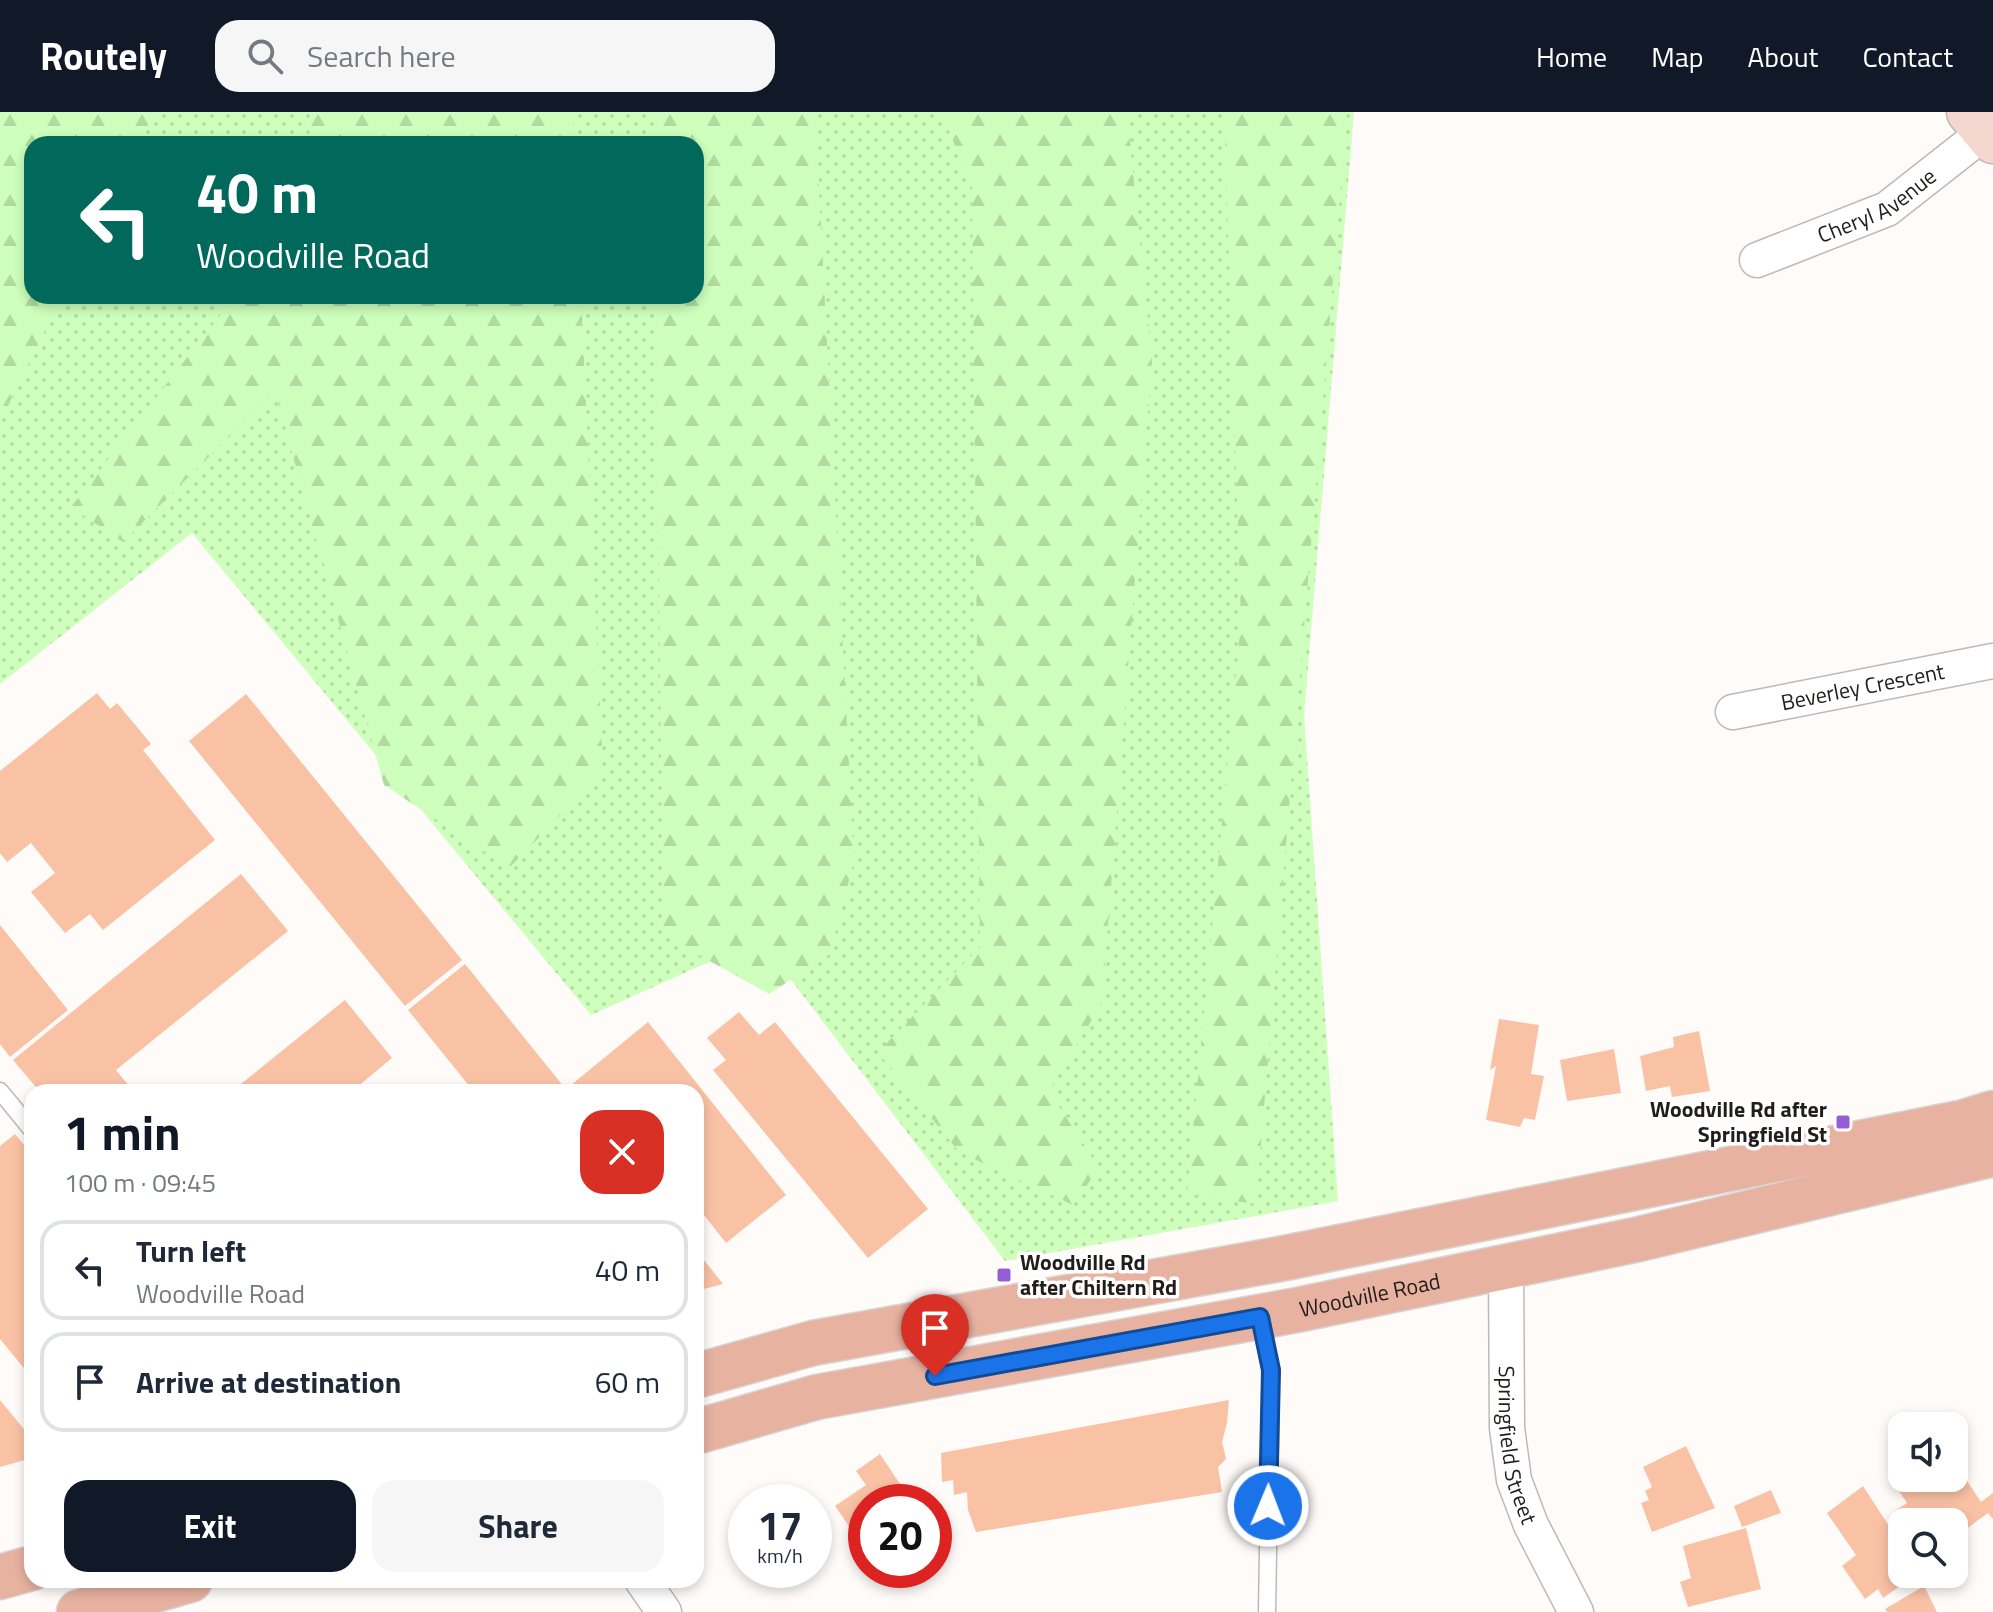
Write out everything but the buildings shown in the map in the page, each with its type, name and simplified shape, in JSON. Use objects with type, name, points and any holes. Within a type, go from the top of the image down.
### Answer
[{"type":"main road","points":[[704,1374],[813,1343],[1280,1259],[1964,1122],[1993,1113]]},
{"type":"main road","name":"Woodville Road","points":[[704,1430],[817,1397],[1278,1314],[1635,1240],[1993,1154]]},
{"type":"main road","points":[[0,1577],[24,1570]]},
{"type":"main road","points":[[79,1612],[162,1588]]},
{"type":"street","name":"Cheryl Avenue","points":[[1757,260],[1887,209],[1982,128]]},
{"type":"street","name":"Beverley Crescent","points":[[1733,712],[1993,661]]},
{"type":"street","name":"Springfield Street","points":[[1506,1266],[1507,1428],[1514,1480],[1531,1525],[1576,1612]]},
{"type":"street","points":[[648,1588],[664,1612]]},
{"type":"lane","points":[[0,1091],[24,1120]]},
{"type":"lane","points":[[1267,1612],[1271,1370],[1278,1314]]},
{"type":"green space","points":[[0,112],[1354,112],[1304,715],[1338,1201],[1005,1261],[760,939],[591,1015],[192,533],[0,684]]},
{"type":"green space","points":[[0,112],[154,112],[142,136],[24,136],[24,304],[58,304],[0,422]]},
{"type":"green space","points":[[310,112],[573,112],[574,136],[309,136]]},
{"type":"green space","points":[[655,112],[815,112],[854,861],[830,954],[769,994],[663,935],[656,304],[704,304],[704,136],[655,136]]},
{"type":"green space","points":[[941,112],[1127,112],[1152,360],[1102,1003],[1049,1091],[1099,1168],[1073,1205],[959,1152],[878,1052],[980,947],[972,187]]},
{"type":"green space","points":[[1224,112],[1347,112],[1256,1204],[1187,1194],[1241,620]]},
{"type":"green space","points":[[229,304],[581,304],[603,772],[509,868],[384,785],[275,391],[123,542],[71,507]]},
{"type":"place","name":"Woodville Rd after Springfield St","points":[[1843,1122]]},
{"type":"place","name":"Woodville Rd after Chiltern Rd","points":[[1004,1275]]},
{"type":"route","points":[[935,1376],[1260,1317],[1271,1370],[1268,1506]]}]
